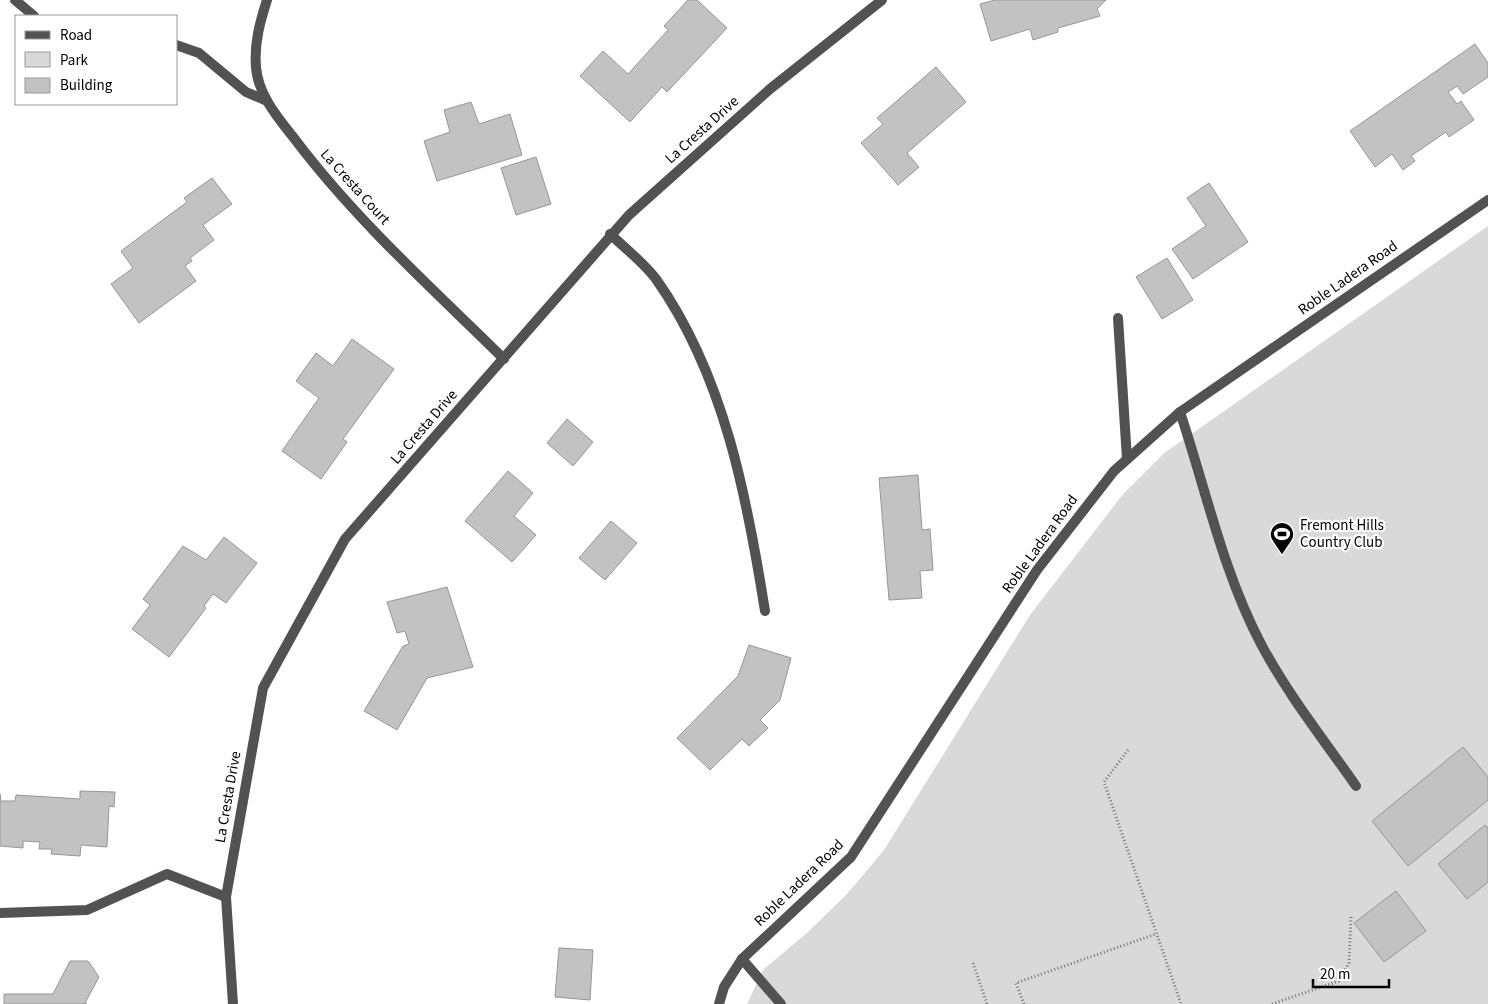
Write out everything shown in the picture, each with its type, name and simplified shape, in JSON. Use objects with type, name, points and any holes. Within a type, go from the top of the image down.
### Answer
[{"type":"street","points":[[15,0],[33,15]]},
{"type":"street","name":"La Cresta Court","points":[[267,0],[258,26],[256,68],[267,101],[322,176],[384,242],[504,359]]},
{"type":"street","name":"La Cresta Drive","points":[[233,1004],[226,897],[263,688],[345,539],[504,359],[610,234],[770,89],[882,0]]},
{"type":"street","points":[[178,47],[199,53],[246,92],[267,101]]},
{"type":"street","name":"Roble Ladera Road","points":[[719,1004],[724,987],[742,959],[851,857],[1037,570],[1114,471],[1180,412],[1488,200]]},
{"type":"street","points":[[610,234],[655,278],[689,332],[721,414],[749,512],[766,611]]},
{"type":"street","points":[[1118,318],[1128,459]]},
{"type":"street","points":[[1180,412],[1234,584],[1260,643],[1280,678],[1356,786]]},
{"type":"street","points":[[0,913],[87,910],[167,874],[226,897]]},
{"type":"street","points":[[742,959],[781,1004]]},
{"type":"path","points":[[1128,750],[1104,782],[1181,1004]]},
{"type":"path","points":[[1272,1004],[1339,981],[1349,963],[1351,916]]},
{"type":"path","points":[[1024,1004],[1016,983],[1156,934]]},
{"type":"path","points":[[973,964],[987,1004]]},
{"type":"green space","name":"Fremont Hills Country Club","points":[[1488,226],[1488,1004],[747,1004],[763,970],[808,932],[847,894],[884,850],[1030,615],[1123,494],[1163,454]]},
{"type":"building","points":[[688,0],[697,0],[727,28],[667,92],[662,87],[630,122],[580,76],[603,51],[628,74],[668,30],[664,26]]},
{"type":"building","points":[[995,0],[1106,0],[1097,9],[1100,16],[1058,28],[1058,32],[1033,40],[1030,29],[991,41],[980,4]]},
{"type":"building","points":[[1475,44],[1488,63],[1488,77],[1463,94],[1457,86],[1448,92],[1457,104],[1461,101],[1474,120],[1449,137],[1446,132],[1411,156],[1415,161],[1403,170],[1392,154],[1375,167],[1350,131]]},
{"type":"building","points":[[936,67],[966,102],[907,153],[919,167],[898,185],[861,143],[883,124],[877,118]]},
{"type":"building","points":[[471,102],[479,124],[510,114],[522,155],[437,181],[424,141],[450,132],[444,110]]},
{"type":"building","points":[[536,157],[551,204],[516,215],[501,168]]},
{"type":"building","points":[[212,178],[232,204],[203,225],[214,240],[190,258],[192,261],[185,266],[196,281],[139,323],[111,284],[133,268],[121,251],[187,202],[184,198]]},
{"type":"building","points":[[1209,183],[1248,242],[1193,279],[1172,249],[1206,226],[1187,198]]},
{"type":"building","points":[[1167,258],[1193,300],[1162,319],[1136,277]]},
{"type":"building","points":[[352,339],[394,369],[343,439],[347,442],[321,479],[282,451],[319,398],[296,381],[316,353],[333,366]]},
{"type":"building","points":[[567,419],[593,442],[573,466],[547,443]]},
{"type":"building","points":[[508,471],[533,493],[514,516],[536,535],[512,562],[465,521]]},
{"type":"building","points":[[918,475],[922,530],[930,529],[933,570],[920,571],[922,598],[889,600],[879,478]]},
{"type":"building","points":[[611,521],[637,543],[605,580],[579,558]]},
{"type":"building","points":[[224,537],[257,563],[226,603],[213,594],[204,606],[206,608],[169,657],[132,629],[150,605],[143,599],[183,546],[206,560]]},
{"type":"building","points":[[447,587],[473,667],[427,678],[397,730],[364,711],[403,646],[409,644],[405,631],[397,633],[387,602]]},
{"type":"building","points":[[749,645],[791,658],[780,700],[760,720],[768,728],[749,746],[742,739],[710,770],[677,738],[738,676]]},
{"type":"building","points":[[1463,747],[1488,777],[1488,800],[1408,866],[1372,821]]},
{"type":"building","points":[[80,791],[115,792],[114,807],[109,806],[107,847],[81,845],[80,856],[51,854],[52,849],[39,849],[40,842],[23,841],[23,848],[0,846],[0,794],[1,801],[15,801],[16,795],[80,799]]},
{"type":"building","points":[[1485,825],[1488,828],[1488,882],[1467,899],[1438,864]]},
{"type":"building","points":[[1396,891],[1426,931],[1384,962],[1354,923]]},
{"type":"building","points":[[559,948],[593,950],[590,1000],[555,997]]},
{"type":"building","points":[[70,961],[88,961],[99,977],[85,1003],[87,1004],[4,1004],[4,994],[53,994]]},
{"type":"place","name":"Fremont Hills Country Club","points":[[1282,555]]}]
